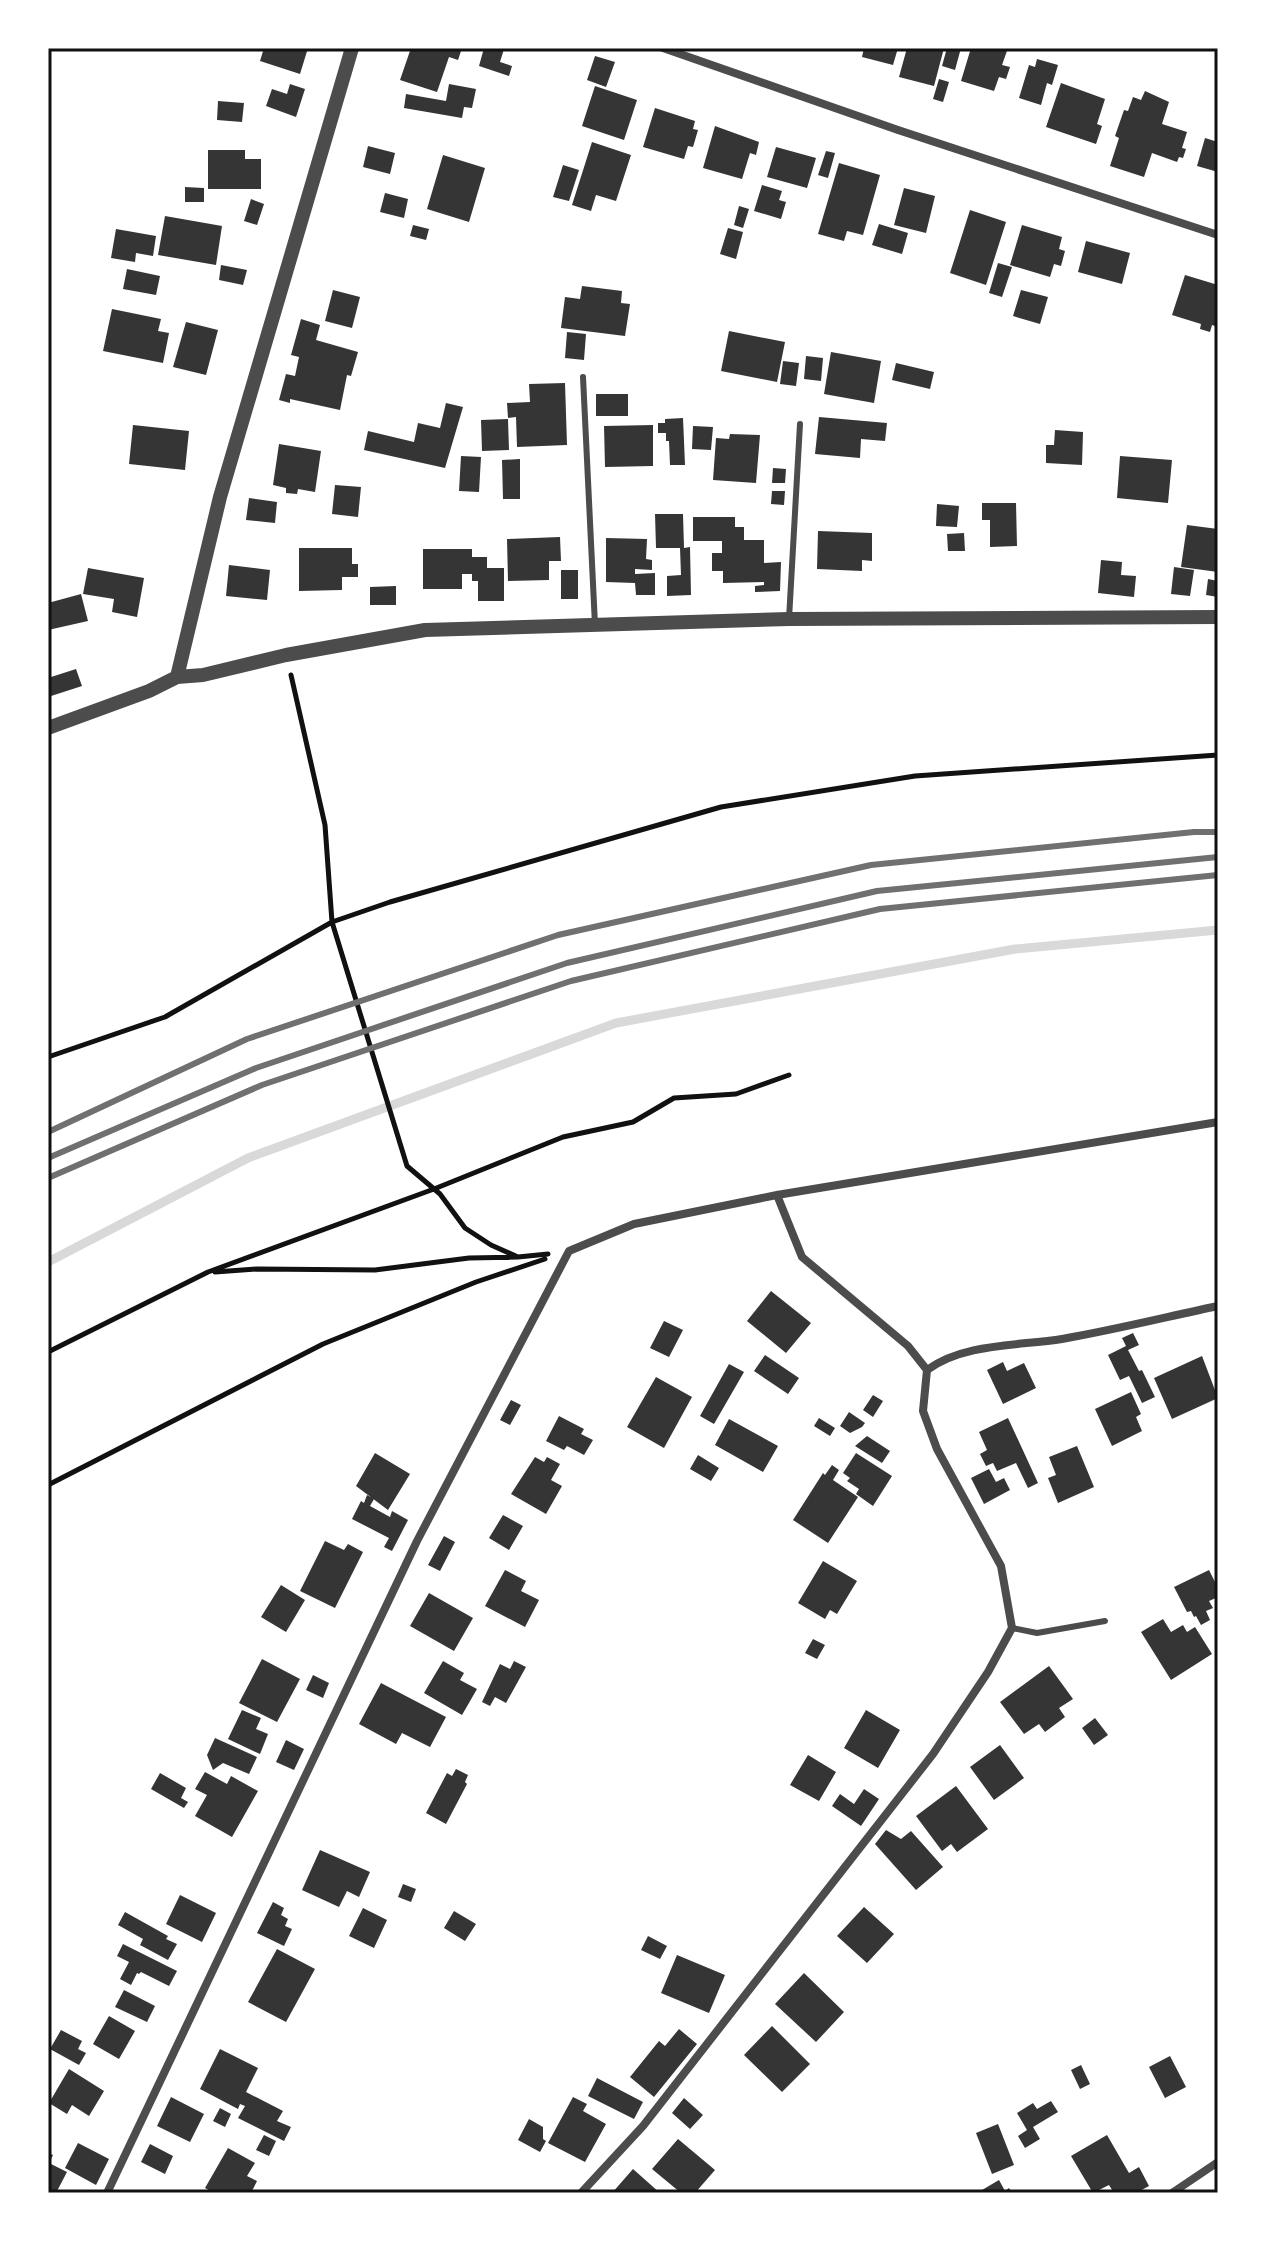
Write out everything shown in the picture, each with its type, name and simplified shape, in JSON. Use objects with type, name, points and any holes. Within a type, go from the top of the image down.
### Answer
[{"type":"street","points":[[177,677],[220,497],[352,48]]},
{"type":"street","points":[[663,48],[898,130],[1218,235]]},
{"type":"street","points":[[48,728],[149,691],[177,677],[203,675],[286,655],[425,630],[789,619],[1218,617]]},
{"type":"street","points":[[107,2193],[417,1541],[569,1251],[634,1224],[777,1195],[1218,1122]]},
{"type":"street","points":[[581,2193],[643,2126],[933,1754],[988,1672],[1012,1628],[1001,1566],[937,1449],[923,1411],[927,1370],[908,1346],[802,1257],[777,1195]]},
{"type":"street","points":[[927,1370],[942,1359],[962,1353],[1063,1338],[1218,1306]]},
{"type":"street","points":[[1172,2193],[1218,2162]]},
{"type":"lane","points":[[583,377],[595,625]]},
{"type":"lane","points":[[789,619],[800,424]]},
{"type":"lane","points":[[1012,1628],[1037,1633],[1105,1621]]},
{"type":"path","points":[[286,655],[325,825],[332,922],[407,1166],[434,1189],[465,1228],[491,1245],[518,1257]]},
{"type":"path","points":[[48,1057],[165,1017],[332,922],[390,902],[721,807],[915,776],[1218,755]]},
{"type":"path","points":[[48,1352],[208,1272],[434,1189],[563,1137],[633,1122],[674,1098],[736,1094],[789,1075]]},
{"type":"path","points":[[208,1272],[257,1269],[375,1270],[469,1258],[518,1257],[569,1251]]},
{"type":"path","points":[[48,1485],[323,1344],[476,1282],[569,1251]]},
{"type":"building","points":[[264,48],[308,48],[300,74],[260,61]]},
{"type":"building","points":[[411,48],[462,48],[458,60],[449,57],[437,92],[400,80]]},
{"type":"building","points":[[484,48],[504,49],[500,62],[512,66],[509,76],[479,66]]},
{"type":"building","points":[[864,48],[898,48],[893,65],[862,57]]},
{"type":"building","points":[[907,48],[944,48],[934,86],[899,77]]},
{"type":"building","points":[[947,48],[961,48],[955,70],[942,66]]},
{"type":"building","points":[[971,48],[1008,48],[1002,65],[1010,67],[1006,79],[999,77],[994,91],[961,81]]},
{"type":"building","points":[[595,56],[615,62],[606,87],[587,80]]},
{"type":"building","points":[[1037,59],[1058,65],[1052,85],[1047,83],[1041,105],[1019,98],[1029,65],[1035,67]]},
{"type":"building","points":[[939,79],[949,82],[943,102],[933,99]]},
{"type":"building","points":[[1061,83],[1105,99],[1097,124],[1102,126],[1096,144],[1046,127]]},
{"type":"building","points":[[290,84],[305,89],[296,117],[266,106],[272,89],[287,94]]},
{"type":"building","points":[[449,84],[476,89],[472,108],[464,107],[462,118],[404,108],[406,94],[446,101]]},
{"type":"building","points":[[595,86],[637,100],[624,140],[582,126]]},
{"type":"building","points":[[1145,91],[1169,102],[1162,124],[1187,132],[1182,148],[1186,149],[1183,158],[1179,157],[1177,162],[1152,153],[1144,177],[1110,166],[1119,138],[1115,136],[1124,110],[1128,111],[1133,97],[1141,100]]},
{"type":"building","points":[[218,101],[244,103],[242,122],[217,120]]},
{"type":"building","points":[[655,108],[695,121],[693,129],[698,130],[693,147],[688,146],[684,159],[643,147]]},
{"type":"building","points":[[715,126],[759,142],[756,155],[750,153],[742,179],[703,168]]},
{"type":"building","points":[[1205,138],[1218,142],[1218,172],[1197,166]]},
{"type":"building","points":[[592,142],[631,155],[616,201],[596,195],[591,211],[572,205]]},
{"type":"building","points":[[368,146],[395,153],[390,174],[363,167]]},
{"type":"building","points":[[776,147],[816,158],[807,188],[767,177]]},
{"type":"building","points":[[208,150],[245,150],[245,159],[261,159],[261,189],[208,189]]},
{"type":"building","points":[[826,151],[835,153],[828,178],[818,175]]},
{"type":"building","points":[[443,155],[485,168],[469,222],[427,209]]},
{"type":"building","points":[[839,163],[880,175],[863,235],[847,231],[844,241],[818,234]]},
{"type":"building","points":[[563,165],[579,170],[569,201],[553,197]]},
{"type":"building","points":[[762,185],[782,191],[779,200],[786,202],[781,219],[754,211]]},
{"type":"building","points":[[185,187],[204,188],[204,202],[185,202]]},
{"type":"building","points":[[904,188],[935,196],[926,233],[894,225]]},
{"type":"building","points":[[385,193],[408,199],[404,218],[380,212]]},
{"type":"building","points":[[251,199],[264,204],[257,225],[244,221]]},
{"type":"building","points":[[739,206],[749,209],[743,228],[734,225]]},
{"type":"building","points":[[970,210],[1006,222],[986,285],[950,273]]},
{"type":"building","points":[[165,216],[222,226],[216,265],[158,255]]},
{"type":"building","points":[[879,224],[908,233],[902,254],[872,245]]},
{"type":"building","points":[[413,225],[429,229],[426,240],[410,236]]},
{"type":"building","points":[[1022,225],[1062,237],[1059,249],[1065,251],[1061,266],[1054,264],[1050,277],[1010,265]]},
{"type":"building","points":[[728,228],[743,232],[736,259],[720,254]]},
{"type":"building","points":[[116,229],[156,236],[153,256],[136,253],[135,262],[111,258]]},
{"type":"building","points":[[1086,241],[1130,253],[1122,284],[1078,272]]},
{"type":"building","points":[[998,263],[1012,267],[1002,297],[989,293]]},
{"type":"building","points":[[221,265],[247,270],[243,285],[219,280]]},
{"type":"building","points":[[127,269],[160,276],[156,295],[123,289]]},
{"type":"building","points":[[1185,275],[1218,285],[1218,327],[1212,325],[1210,332],[1200,329],[1201,324],[1172,315]]},
{"type":"building","points":[[582,286],[622,291],[621,303],[630,304],[625,336],[561,328],[565,297],[580,299]]},
{"type":"building","points":[[333,290],[360,297],[352,328],[325,321]]},
{"type":"building","points":[[1021,290],[1048,297],[1040,324],[1013,316]]},
{"type":"building","points":[[112,309],[161,319],[158,331],[169,333],[163,363],[103,351]]},
{"type":"building","points":[[301,319],[320,325],[316,340],[358,352],[351,376],[347,375],[340,410],[290,399],[290,403],[279,400],[286,374],[295,376],[299,357],[291,355]]},
{"type":"building","points":[[186,322],[218,330],[206,375],[173,367]]},
{"type":"building","points":[[729,331],[785,342],[777,382],[721,371]]},
{"type":"building","points":[[567,332],[586,334],[584,360],[565,358]]},
{"type":"building","points":[[831,352],[881,361],[874,403],[824,394]]},
{"type":"building","points":[[806,356],[823,358],[821,381],[804,379]]},
{"type":"building","points":[[783,361],[799,363],[796,386],[780,384]]},
{"type":"building","points":[[896,363],[934,372],[930,389],[892,380]]},
{"type":"building","points":[[565,383],[567,445],[517,447],[516,417],[508,418],[507,403],[530,402],[529,384]]},
{"type":"building","points":[[596,394],[628,394],[628,416],[596,416]]},
{"type":"building","points":[[446,403],[463,407],[445,468],[364,450],[368,431],[414,442],[418,423],[440,428]]},
{"type":"building","points":[[819,417],[887,423],[885,441],[861,439],[860,458],[815,454]]},
{"type":"building","points":[[683,418],[685,465],[670,465],[669,441],[666,441],[666,433],[658,433],[658,423],[665,423],[665,419]]},
{"type":"building","points":[[508,419],[509,450],[482,451],[481,420]]},
{"type":"building","points":[[133,425],[189,431],[185,470],[129,464]]},
{"type":"building","points":[[653,425],[653,466],[605,467],[604,426]]},
{"type":"building","points":[[693,426],[713,427],[711,450],[692,449]]},
{"type":"building","points":[[1055,430],[1083,432],[1082,465],[1046,463],[1046,445],[1054,445]]},
{"type":"building","points":[[730,434],[760,435],[756,483],[713,480],[716,438],[729,439]]},
{"type":"building","points":[[279,444],[321,451],[315,492],[298,489],[297,494],[286,493],[286,488],[273,485]]},
{"type":"building","points":[[461,456],[481,457],[479,492],[459,491]]},
{"type":"building","points":[[1120,456],[1172,460],[1168,503],[1117,498]]},
{"type":"building","points":[[520,459],[520,499],[503,499],[502,460]]},
{"type":"building","points":[[773,468],[786,469],[785,483],[772,483]]},
{"type":"building","points":[[335,485],[361,487],[358,517],[332,514]]},
{"type":"building","points":[[772,491],[785,491],[784,505],[771,504]]},
{"type":"building","points":[[249,498],[277,502],[275,523],[246,520]]},
{"type":"building","points":[[982,503],[1016,503],[1017,546],[990,547],[990,520],[982,520]]},
{"type":"building","points":[[937,504],[959,506],[957,527],[936,526]]},
{"type":"building","points":[[655,514],[683,514],[684,548],[690,547],[691,595],[667,596],[667,576],[681,575],[680,548],[656,548]]},
{"type":"building","points":[[693,517],[735,517],[735,527],[744,527],[744,540],[764,540],[764,563],[781,562],[780,591],[755,592],[755,586],[764,585],[764,582],[723,583],[723,571],[712,571],[712,553],[722,553],[722,541],[693,541]]},
{"type":"building","points":[[1187,525],[1218,529],[1218,572],[1181,567]]},
{"type":"building","points":[[818,531],[872,533],[872,561],[862,560],[862,571],[817,569]]},
{"type":"building","points":[[964,533],[965,551],[948,551],[947,534]]},
{"type":"building","points":[[560,537],[561,561],[549,561],[549,580],[508,581],[507,539]]},
{"type":"building","points":[[606,538],[647,539],[646,559],[652,560],[652,570],[635,569],[635,574],[655,573],[655,595],[636,595],[635,583],[606,582]]},
{"type":"building","points":[[299,548],[352,548],[352,564],[358,564],[358,577],[342,577],[342,590],[299,591]]},
{"type":"building","points":[[423,549],[472,549],[472,557],[487,557],[487,568],[504,568],[504,601],[478,601],[478,581],[472,581],[472,574],[462,574],[462,589],[423,589]]},
{"type":"building","points":[[1101,560],[1122,562],[1121,575],[1136,576],[1134,597],[1098,593]]},
{"type":"building","points":[[229,565],[270,570],[267,600],[226,596]]},
{"type":"building","points":[[1174,567],[1194,570],[1190,596],[1171,594]]},
{"type":"building","points":[[88,568],[144,578],[137,617],[112,612],[114,599],[83,594]]},
{"type":"building","points":[[561,570],[578,570],[578,599],[561,599]]},
{"type":"building","points":[[1208,579],[1218,581],[1218,597],[1206,595]]},
{"type":"building","points":[[396,586],[396,605],[370,605],[370,587]]},
{"type":"building","points":[[81,594],[88,621],[48,630],[48,603]]},
{"type":"building","points":[[76,669],[82,686],[48,697],[48,678]]},
{"type":"building","points":[[771,1291],[811,1323],[786,1353],[747,1321]]},
{"type":"building","points":[[664,1321],[683,1330],[669,1357],[650,1348]]},
{"type":"building","points":[[1133,1333],[1139,1345],[1128,1350],[1155,1397],[1142,1403],[1129,1376],[1120,1380],[1108,1355],[1126,1346],[1122,1338]]},
{"type":"building","points":[[765,1355],[799,1378],[788,1394],[754,1371]]},
{"type":"building","points":[[1202,1356],[1218,1398],[1172,1419],[1154,1378]]},
{"type":"building","points":[[1003,1362],[1007,1371],[1024,1363],[1036,1388],[1003,1404],[987,1370]]},
{"type":"building","points":[[729,1364],[744,1372],[714,1424],[700,1416]]},
{"type":"building","points":[[656,1377],[692,1397],[664,1448],[627,1427]]},
{"type":"building","points":[[1131,1392],[1141,1414],[1136,1417],[1142,1431],[1112,1446],[1095,1409]]},
{"type":"building","points":[[873,1395],[883,1401],[873,1417],[863,1410]]},
{"type":"building","points":[[511,1400],[521,1405],[510,1425],[500,1420]]},
{"type":"building","points":[[849,1412],[865,1423],[850,1433],[840,1426]]},
{"type":"building","points":[[559,1416],[584,1429],[581,1434],[593,1440],[584,1455],[567,1446],[564,1450],[546,1441]]},
{"type":"building","points":[[819,1418],[835,1428],[830,1436],[814,1426]]},
{"type":"building","points":[[1008,1418],[1038,1483],[1028,1488],[1016,1463],[997,1471],[993,1463],[986,1466],[980,1454],[987,1450],[979,1432]]},
{"type":"building","points":[[729,1419],[778,1446],[763,1472],[715,1445]]},
{"type":"building","points":[[867,1436],[890,1451],[882,1463],[855,1446]]},
{"type":"building","points":[[1077,1446],[1094,1487],[1058,1503],[1048,1478],[1056,1475],[1049,1457]]},
{"type":"building","points":[[375,1453],[410,1474],[388,1510],[356,1486]]},
{"type":"building","points":[[856,1453],[892,1476],[873,1506],[856,1494],[859,1489],[847,1481],[850,1478],[843,1473]]},
{"type":"building","points":[[698,1455],[719,1468],[711,1481],[690,1469]]},
{"type":"building","points":[[535,1457],[544,1462],[547,1457],[560,1464],[551,1480],[562,1486],[546,1514],[511,1494]]},
{"type":"building","points":[[832,1465],[839,1470],[833,1480],[858,1497],[828,1543],[793,1520],[823,1473],[825,1475]]},
{"type":"building","points":[[989,1469],[996,1482],[1004,1478],[1010,1490],[984,1504],[971,1478]]},
{"type":"building","points":[[367,1495],[374,1499],[370,1506],[390,1517],[392,1511],[408,1520],[392,1551],[384,1547],[389,1538],[352,1519]]},
{"type":"building","points":[[503,1515],[523,1526],[509,1550],[489,1538]]},
{"type":"building","points":[[444,1536],[455,1542],[440,1571],[428,1565]]},
{"type":"building","points":[[325,1541],[344,1550],[348,1544],[363,1552],[335,1608],[300,1591]]},
{"type":"building","points":[[823,1561],[857,1581],[837,1614],[830,1610],[825,1619],[798,1603]]},
{"type":"building","points":[[505,1570],[526,1581],[521,1591],[539,1600],[525,1627],[485,1606]]},
{"type":"building","points":[[1209,1570],[1218,1588],[1218,1597],[1209,1601],[1213,1608],[1206,1611],[1210,1620],[1201,1625],[1191,1611],[1187,1612],[1174,1587]]},
{"type":"building","points":[[281,1585],[305,1600],[286,1632],[261,1617]]},
{"type":"building","points":[[429,1593],[473,1618],[454,1651],[410,1626]]},
{"type":"building","points":[[1163,1619],[1171,1632],[1183,1625],[1187,1632],[1195,1627],[1212,1654],[1171,1680],[1141,1632]]},
{"type":"building","points":[[813,1639],[825,1645],[817,1659],[805,1653]]},
{"type":"building","points":[[262,1659],[300,1679],[277,1722],[239,1703]]},
{"type":"building","points":[[443,1661],[464,1673],[460,1680],[477,1689],[462,1715],[424,1693]]},
{"type":"building","points":[[514,1661],[526,1667],[506,1703],[495,1697],[490,1706],[482,1702],[500,1664],[510,1669]]},
{"type":"building","points":[[1049,1666],[1073,1699],[1059,1708],[1065,1717],[1045,1732],[1039,1724],[1024,1734],[1000,1702]]},
{"type":"building","points":[[313,1675],[329,1683],[323,1698],[306,1690]]},
{"type":"building","points":[[381,1683],[446,1717],[430,1747],[402,1733],[396,1744],[359,1724]]},
{"type":"building","points":[[242,1710],[261,1718],[256,1729],[268,1734],[260,1754],[228,1739]]},
{"type":"building","points":[[866,1710],[900,1730],[878,1768],[844,1748]]},
{"type":"building","points":[[1095,1718],[1108,1735],[1094,1745],[1082,1728]]},
{"type":"building","points":[[215,1738],[257,1757],[249,1774],[223,1763],[213,1770],[207,1755]]},
{"type":"building","points":[[286,1740],[304,1749],[294,1770],[276,1762]]},
{"type":"building","points":[[1000,1745],[1024,1778],[994,1800],[970,1767]]},
{"type":"building","points":[[808,1755],[836,1772],[819,1801],[790,1785]]},
{"type":"building","points":[[456,1769],[468,1775],[467,1784],[446,1824],[426,1813],[447,1773],[452,1776]]},
{"type":"building","points":[[205,1772],[227,1784],[231,1776],[258,1791],[232,1837],[195,1816],[207,1795],[195,1789]]},
{"type":"building","points":[[160,1773],[186,1788],[181,1798],[188,1802],[184,1808],[151,1789]]},
{"type":"building","points":[[956,1786],[988,1829],[957,1852],[951,1844],[942,1851],[916,1816]]},
{"type":"building","points":[[864,1789],[879,1799],[861,1826],[832,1806],[840,1794],[854,1804]]},
{"type":"building","points":[[886,1830],[901,1839],[911,1831],[943,1867],[916,1890],[875,1844]]},
{"type":"building","points":[[320,1850],[370,1872],[359,1897],[347,1891],[339,1907],[302,1890]]},
{"type":"building","points":[[403,1884],[416,1889],[411,1902],[398,1897]]},
{"type":"building","points":[[180,1895],[216,1913],[202,1942],[166,1924]]},
{"type":"building","points":[[273,1902],[284,1908],[281,1915],[288,1919],[285,1926],[292,1929],[284,1946],[257,1933]]},
{"type":"building","points":[[864,1907],[894,1934],[867,1963],[837,1936]]},
{"type":"building","points":[[363,1908],[387,1920],[374,1948],[349,1936]]},
{"type":"building","points":[[454,1911],[476,1924],[465,1941],[444,1928]]},
{"type":"building","points":[[125,1912],[177,1944],[168,1960],[140,1945],[143,1939],[118,1925]]},
{"type":"building","points":[[648,1936],[667,1946],[660,1959],[641,1950]]},
{"type":"building","points":[[123,1944],[177,1971],[169,1986],[141,1972],[137,1973],[131,1985],[120,1979],[129,1962],[117,1956]]},
{"type":"building","points":[[277,1949],[315,1969],[286,2022],[248,2002]]},
{"type":"building","points":[[677,1955],[725,1975],[709,2013],[661,1993]]},
{"type":"building","points":[[804,1973],[844,2012],[816,2042],[775,2004]]},
{"type":"building","points":[[124,1990],[155,2006],[147,2022],[115,2007]]},
{"type":"building","points":[[109,2016],[135,2031],[119,2059],[93,2044]]},
{"type":"building","points":[[772,2026],[810,2064],[782,2092],[744,2055]]},
{"type":"building","points":[[679,2029],[697,2044],[654,2097],[630,2077],[659,2041],[665,2046]]},
{"type":"building","points":[[61,2030],[82,2041],[78,2049],[86,2053],[79,2065],[50,2049]]},
{"type":"building","points":[[220,2049],[258,2068],[246,2092],[283,2111],[277,2121],[291,2127],[284,2141],[238,2118],[245,2106],[240,2104],[238,2109],[200,2089]]},
{"type":"building","points":[[1170,2056],[1186,2087],[1165,2098],[1149,2067]]},
{"type":"building","points":[[1081,2065],[1090,2084],[1080,2089],[1071,2070]]},
{"type":"building","points":[[69,2069],[104,2091],[89,2116],[72,2105],[67,2114],[49,2103]]},
{"type":"building","points":[[597,2078],[643,2102],[634,2119],[588,2096]]},
{"type":"building","points":[[171,2097],[204,2114],[190,2142],[157,2126]]},
{"type":"building","points":[[573,2097],[587,2104],[583,2111],[606,2124],[585,2162],[548,2143]]},
{"type":"building","points":[[684,2098],[703,2115],[690,2129],[672,2113]]},
{"type":"building","points":[[1051,2101],[1058,2112],[1033,2127],[1040,2139],[1025,2148],[1018,2136],[1027,2130],[1017,2113],[1033,2103],[1037,2109]]},
{"type":"building","points":[[220,2108],[231,2114],[225,2127],[213,2121]]},
{"type":"building","points":[[529,2119],[543,2127],[543,2139],[546,2141],[540,2152],[518,2140]]},
{"type":"building","points":[[998,2124],[1014,2165],[992,2174],[976,2133]]},
{"type":"building","points":[[264,2135],[276,2141],[269,2156],[256,2150]]},
{"type":"building","points":[[1107,2135],[1129,2173],[1139,2167],[1149,2186],[1136,2193],[1114,2193],[1109,2185],[1093,2193],[1071,2156]]},
{"type":"building","points":[[678,2139],[715,2170],[695,2193],[681,2193],[652,2169]]},
{"type":"building","points":[[78,2143],[109,2159],[96,2185],[65,2168]]},
{"type":"building","points":[[150,2144],[173,2156],[165,2174],[141,2162]]},
{"type":"building","points":[[228,2148],[255,2163],[247,2176],[257,2181],[251,2193],[214,2193],[205,2188]]},
{"type":"building","points":[[48,2153],[53,2155],[49,2163],[67,2172],[56,2193],[48,2192]]},
{"type":"building","points":[[633,2169],[660,2193],[612,2193]]},
{"type":"building","points":[[999,2180],[1005,2191],[1009,2188],[1012,2193],[977,2193]]},
{"type":"waterway","points":[[48,1262],[248,1158],[616,1023],[1015,949],[1218,930]]},
{"type":"railway","points":[[48,1132],[247,1039],[558,935],[871,865],[1218,832]]},
{"type":"railway","points":[[48,1158],[256,1068],[567,963],[877,891],[1218,857]]},
{"type":"railway","points":[[48,1178],[262,1085],[571,981],[880,909],[1218,875]]}]
